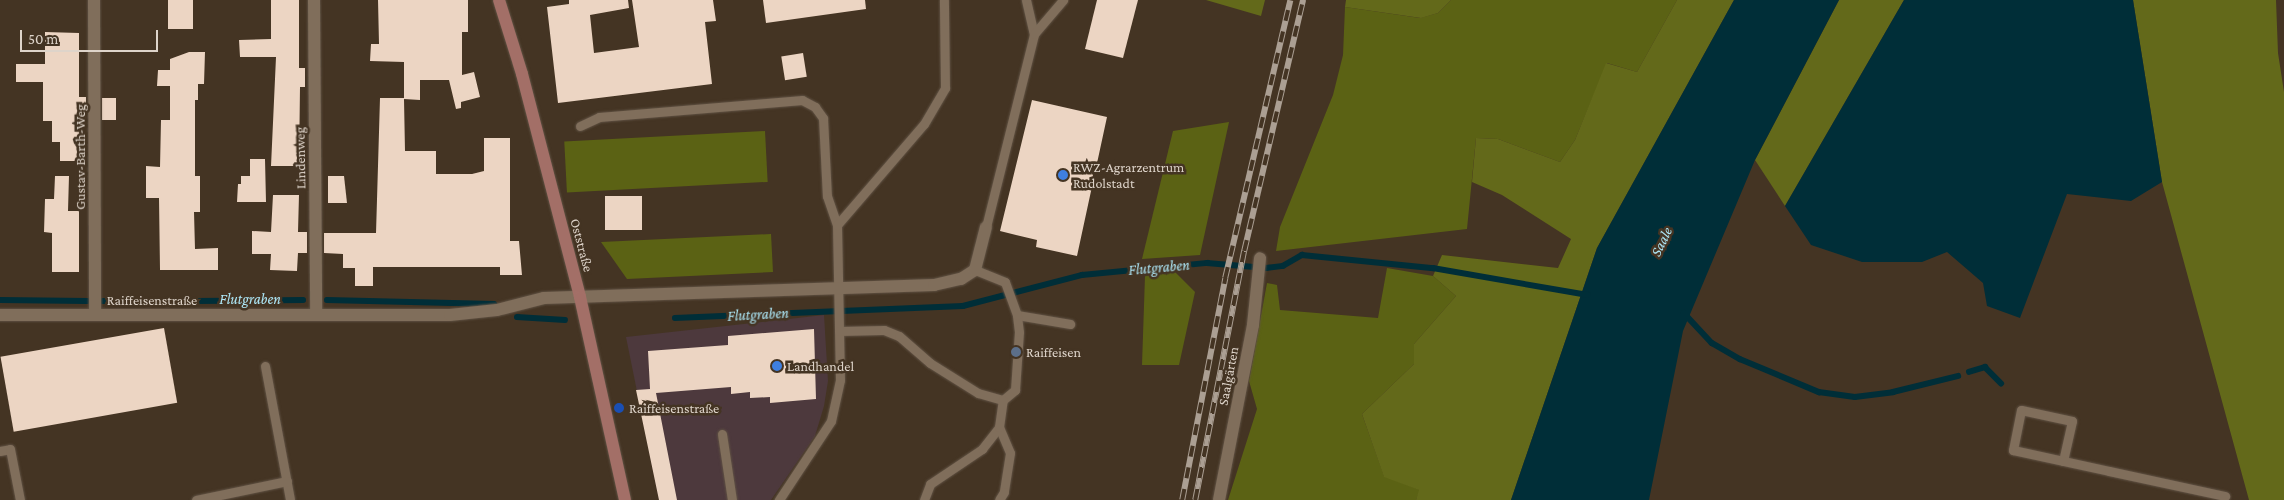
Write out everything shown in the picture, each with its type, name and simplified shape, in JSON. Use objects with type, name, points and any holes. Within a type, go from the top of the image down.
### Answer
[{"type":"street","name":"Gustav-Barth-Weg","points":[[94,0],[95,314]]},
{"type":"street","name":"Lindenweg","points":[[314,0],[316,316]]},
{"type":"street","name":"Oststraße","points":[[499,0],[522,74],[580,296],[625,500]]},
{"type":"street","points":[[975,270],[986,227]]},
{"type":"street","name":"Saalgärten","points":[[1219,500],[1253,325],[1260,258]]},
{"type":"street","name":"Raiffeisenstraße","points":[[0,315],[450,315],[497,310],[544,298],[934,285],[961,279],[975,270]]},
{"type":"lane","points":[[837,225],[924,124],[945,88],[944,0]]},
{"type":"lane","points":[[1026,0],[1034,34]]},
{"type":"lane","points":[[986,227],[1034,34],[1062,0]]},
{"type":"lane","points":[[580,126],[599,117],[802,100],[815,107],[823,118],[827,196],[837,225],[840,380],[836,408],[825,432],[779,500]]},
{"type":"lane","points":[[924,500],[930,484],[982,449],[999,426],[1003,400],[1015,390],[1019,332],[1013,302],[1008,288],[997,278],[975,270]]},
{"type":"lane","points":[[1017,315],[1070,324]]},
{"type":"lane","points":[[839,332],[884,330],[899,336],[930,363],[978,393],[1003,400]]},
{"type":"lane","points":[[265,366],[290,500]]},
{"type":"lane","points":[[2063,461],[2072,421],[2021,410],[2012,450],[2225,496]]},
{"type":"lane","points":[[999,426],[1010,453],[1004,492],[999,500]]},
{"type":"lane","points":[[722,434],[732,500]]},
{"type":"lane","points":[[0,451],[10,449],[20,500]]},
{"type":"lane","points":[[196,500],[287,480]]},
{"type":"shaded area","points":[[824,315],[828,381],[824,406],[815,436],[771,500],[659,500],[626,337]]},
{"type":"green space","points":[[1206,0],[1265,0],[1261,16]]},
{"type":"green space","points":[[1346,0],[1451,0],[1438,13],[1421,18],[1345,7]]},
{"type":"green space","points":[[1451,0],[1677,0],[1637,72],[1607,63],[1575,140],[1560,162],[1498,139],[1476,138],[1467,229],[1276,251],[1280,227],[1333,95],[1343,55],[1345,7],[1420,18],[1438,13]]},
{"type":"green space","points":[[1677,0],[1734,0],[1597,248],[1511,500],[1416,500],[1419,490],[1384,477],[1362,414],[1414,364],[1414,344],[1456,296],[1433,276],[1442,255],[1558,268],[1571,239],[1502,195],[1472,182],[1476,138],[1498,139],[1560,162],[1575,140],[1606,63],[1637,72]]},
{"type":"green space","points":[[1839,0],[1904,0],[1785,206],[1755,160]]},
{"type":"green space","points":[[2133,0],[2276,0],[2278,53],[2284,92],[2284,500],[2249,500],[2162,182]]},
{"type":"green space","points":[[1229,122],[1200,255],[1142,259],[1173,131]]},
{"type":"green space","points":[[765,131],[768,182],[567,192],[564,142]]},
{"type":"green space","points":[[771,234],[773,272],[627,279],[601,242]]},
{"type":"green space","points":[[1387,268],[1433,276],[1456,296],[1414,344],[1414,364],[1362,414],[1384,476],[1420,490],[1416,500],[1228,500],[1257,409],[1249,381],[1267,283],[1277,285],[1280,310],[1378,318]]},
{"type":"green space","points":[[1175,272],[1195,292],[1179,365],[1142,365],[1145,276]]},
{"type":"water","name":"Saale","points":[[1734,0],[1839,0],[1755,160],[1683,331],[1649,500],[1511,500],[1597,248]]},
{"type":"water","points":[[1904,0],[2133,0],[2162,182],[2131,201],[2067,194],[2020,318],[1987,306],[1983,283],[1947,252],[1922,262],[1862,262],[1811,245],[1785,206]]},
{"type":"building","points":[[168,0],[193,0],[193,29],[168,29]]},
{"type":"building","points":[[271,0],[299,0],[299,68],[305,68],[305,87],[300,87],[299,166],[271,166],[276,57],[240,57],[239,40],[271,39]]},
{"type":"building","points":[[378,0],[468,0],[468,32],[462,32],[462,75],[474,72],[480,97],[461,102],[461,108],[456,109],[449,80],[420,80],[420,100],[404,99],[405,151],[436,151],[436,174],[472,174],[484,171],[484,138],[510,138],[510,241],[519,241],[522,275],[500,275],[500,267],[373,267],[373,286],[355,286],[355,268],[343,268],[343,254],[324,253],[324,233],[376,233],[380,98],[404,98],[404,62],[370,61],[371,44],[379,44]]},
{"type":"building","points":[[569,0],[628,0],[629,8],[590,15],[594,53],[639,47],[632,0],[713,0],[716,21],[705,22],[712,84],[558,103],[547,7],[569,4]]},
{"type":"building","points":[[763,0],[865,0],[866,9],[766,23]]},
{"type":"building","points":[[1097,0],[1138,0],[1123,58],[1085,49]]},
{"type":"building","points":[[45,32],[79,33],[79,97],[86,97],[86,120],[80,120],[80,161],[60,161],[60,142],[52,142],[52,121],[43,121],[43,82],[16,82],[16,64],[45,64]]},
{"type":"building","points":[[189,52],[205,52],[204,84],[198,84],[198,100],[195,100],[195,176],[200,176],[200,212],[194,212],[195,249],[218,248],[218,270],[160,270],[159,198],[146,198],[146,166],[160,167],[161,120],[170,120],[170,86],[157,86],[158,70],[170,70],[170,59]]},
{"type":"building","points":[[803,53],[807,77],[785,80],[781,56]]},
{"type":"building","points":[[102,98],[116,98],[116,120],[102,120]]},
{"type":"building","points":[[1032,100],[1107,117],[1077,256],[1036,247],[1037,240],[1000,231]]},
{"type":"building","points":[[250,159],[265,159],[266,202],[237,202],[238,184],[241,184],[241,176],[250,176]]},
{"type":"building","points":[[55,176],[69,176],[68,211],[79,211],[79,272],[52,272],[52,233],[44,232],[45,199],[54,199]]},
{"type":"building","points":[[328,176],[344,176],[347,203],[328,203]]},
{"type":"building","points":[[273,195],[299,195],[298,232],[307,232],[307,253],[298,253],[297,271],[270,270],[271,254],[252,254],[252,231],[271,232]]},
{"type":"building","points":[[605,196],[642,196],[642,230],[605,230]]},
{"type":"building","points":[[164,328],[177,403],[14,432],[1,357]]},
{"type":"building","points":[[814,329],[816,399],[770,403],[770,397],[750,398],[750,392],[731,394],[731,387],[656,393],[677,500],[659,500],[636,390],[650,389],[648,351],[728,345],[728,336]]},
{"type":"waterway","name":"Flutgraben","points":[[675,318],[963,306],[1082,275],[1207,263],[1266,268],[1283,266],[1302,255],[1433,268],[1588,295]]},
{"type":"waterway","name":"Flutgraben","points":[[0,300],[87,301]]},
{"type":"waterway","name":"Flutgraben","points":[[196,301],[303,300]]},
{"type":"waterway","name":"Flutgraben","points":[[327,300],[494,304]]},
{"type":"waterway","name":"Flutgraben","points":[[103,301],[178,301]]},
{"type":"waterway","points":[[1684,313],[1712,343],[1740,359],[1819,392],[1855,397],[1893,392],[1958,376]]},
{"type":"waterway","name":"Flutgraben","points":[[517,317],[565,320]]},
{"type":"waterway","points":[[1969,372],[1985,367],[2001,383]]},
{"type":"railway","points":[[1182,500],[1225,278],[1290,0]]},
{"type":"railway","points":[[1195,500],[1244,251],[1303,0]]},
{"type":"place","name":"RWZ-Agrarzentrum Rudolstadt","points":[[1063,175]]},
{"type":"place","name":"Raiffeisen","points":[[1016,352]]},
{"type":"place","name":"Landhandel","points":[[777,366]]},
{"type":"place","name":"Raiffeisenstraße","points":[[619,408]]}]
